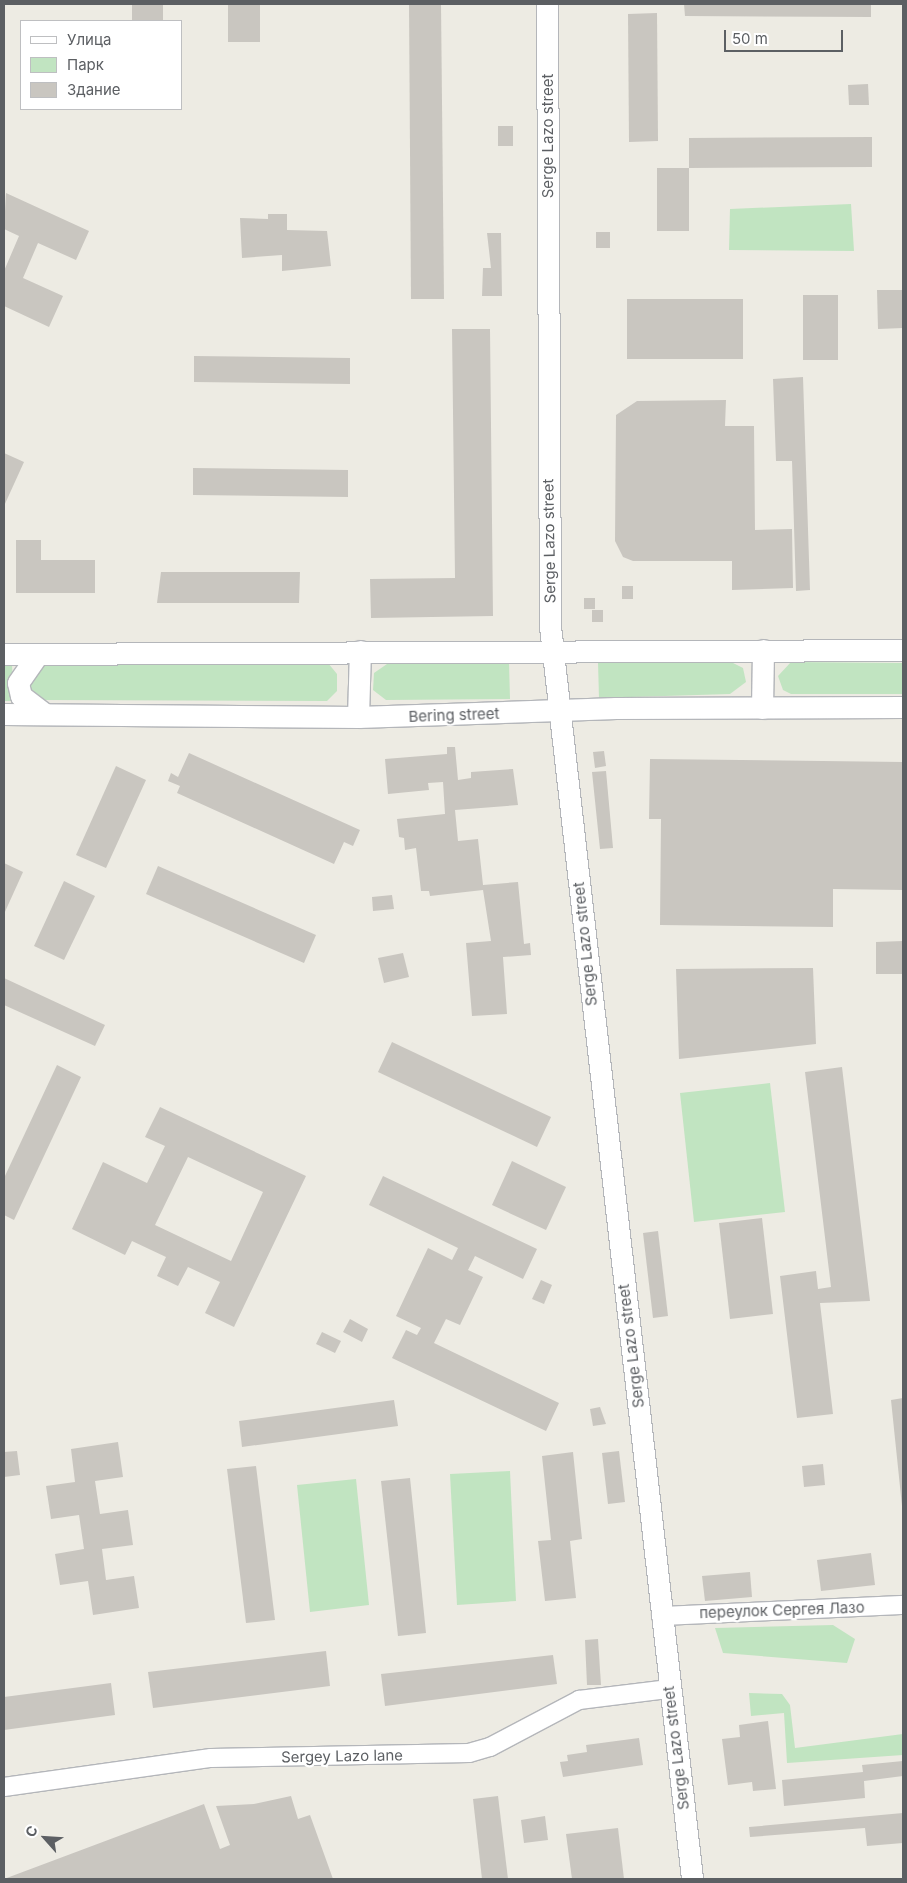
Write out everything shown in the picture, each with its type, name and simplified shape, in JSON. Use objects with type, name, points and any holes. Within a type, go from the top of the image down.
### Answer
[{"type":"street","name":"Serge Lazo street","points":[[547,4],[552,651],[692,1879]]},
{"type":"street","points":[[762,708],[763,650]]},
{"type":"street","points":[[4,654],[903,650]]},
{"type":"street","points":[[358,717],[360,651]]},
{"type":"street","points":[[38,654],[18,683],[21,696],[45,714]]},
{"type":"street","name":"Bering street","points":[[4,714],[358,717],[560,711],[903,707]]},
{"type":"street","name":"переулок Сергея Лазо","points":[[661,1616],[903,1606]]},
{"type":"street","name":"Sergey Lazo lane","points":[[4,1787],[211,1758],[469,1753],[490,1747],[579,1700],[669,1689]]},
{"type":"green space","points":[[851,204],[854,251],[729,250],[730,209]]},
{"type":"green space","points":[[509,662],[510,699],[386,700],[373,690],[374,673],[387,664]]},
{"type":"green space","points":[[598,662],[731,662],[743,668],[746,682],[730,694],[599,698]]},
{"type":"green space","points":[[791,662],[903,663],[903,694],[791,694],[783,690],[778,676]]},
{"type":"green space","points":[[4,663],[12,663],[13,701],[4,701]]},
{"type":"green space","points":[[328,663],[337,674],[337,691],[327,701],[40,700],[29,691],[29,674],[39,664]]},
{"type":"green space","points":[[770,1083],[785,1212],[694,1222],[680,1093]]},
{"type":"green space","points":[[510,1471],[516,1601],[457,1605],[450,1474]]},
{"type":"green space","points":[[356,1479],[369,1605],[310,1612],[297,1485]]},
{"type":"green space","points":[[833,1625],[855,1639],[847,1663],[723,1653],[715,1628]]},
{"type":"green space","points":[[749,1693],[782,1694],[790,1705],[795,1748],[903,1734],[903,1755],[787,1763],[784,1713],[751,1716]]},
{"type":"building","points":[[132,4],[163,4],[163,20],[132,20]]},
{"type":"building","points":[[228,4],[260,4],[260,42],[228,42]]},
{"type":"building","points":[[409,4],[441,4],[444,299],[411,299]]},
{"type":"building","points":[[684,4],[871,4],[871,17],[685,16]]},
{"type":"building","points":[[657,13],[658,141],[629,142],[628,14]]},
{"type":"building","points":[[868,84],[869,105],[849,105],[848,85]]},
{"type":"building","points":[[498,126],[513,126],[513,146],[498,146]]},
{"type":"building","points":[[872,137],[872,167],[689,168],[689,138]]},
{"type":"building","points":[[657,168],[689,168],[689,231],[657,231]]},
{"type":"building","points":[[6,193],[89,231],[76,260],[38,243],[23,278],[63,296],[49,327],[4,306],[4,271],[19,236],[4,229]]},
{"type":"building","points":[[268,214],[287,214],[287,230],[327,231],[331,266],[282,271],[282,255],[242,258],[240,218],[268,219]]},
{"type":"building","points":[[596,232],[610,232],[610,248],[596,248]]},
{"type":"building","points":[[487,233],[501,233],[502,296],[482,296],[483,268],[491,268]]},
{"type":"building","points":[[877,290],[903,290],[903,328],[878,329]]},
{"type":"building","points":[[803,295],[838,295],[838,360],[803,360]]},
{"type":"building","points":[[627,299],[743,299],[743,359],[627,359]]},
{"type":"building","points":[[452,329],[490,329],[493,616],[371,618],[370,579],[455,578]]},
{"type":"building","points":[[194,356],[350,358],[350,384],[194,382]]},
{"type":"building","points":[[803,377],[810,590],[796,591],[792,461],[776,461],[773,379]]},
{"type":"building","points":[[726,400],[725,426],[754,426],[755,530],[792,529],[793,588],[732,590],[732,561],[633,561],[623,557],[615,541],[616,415],[637,401]]},
{"type":"building","points":[[4,453],[24,462],[4,506]]},
{"type":"building","points":[[193,468],[348,470],[348,497],[193,495]]},
{"type":"building","points":[[16,540],[41,540],[41,560],[95,560],[95,593],[16,593]]},
{"type":"building","points":[[161,572],[300,572],[299,603],[157,603]]},
{"type":"building","points":[[622,586],[633,586],[633,599],[622,599]]},
{"type":"building","points":[[584,598],[595,598],[595,609],[584,609]]},
{"type":"building","points":[[592,610],[603,610],[603,622],[592,622]]},
{"type":"building","points":[[447,747],[455,747],[458,780],[471,778],[471,772],[513,769],[518,805],[455,810],[458,841],[478,839],[483,885],[518,882],[524,944],[530,943],[531,955],[503,957],[507,1014],[472,1016],[466,943],[491,941],[483,890],[430,896],[429,891],[421,891],[416,848],[405,850],[404,838],[399,837],[397,819],[445,814],[443,782],[428,783],[429,790],[388,794],[385,759],[447,754]]},
{"type":"building","points":[[604,751],[606,766],[595,768],[593,752]]},
{"type":"building","points":[[189,753],[360,830],[353,846],[344,842],[334,864],[177,793],[180,786],[168,781],[171,773],[178,777]]},
{"type":"building","points":[[650,759],[903,762],[903,890],[833,889],[833,927],[660,925],[661,819],[649,819]]},
{"type":"building","points":[[116,766],[146,780],[106,868],[76,855]]},
{"type":"building","points":[[606,771],[613,848],[600,849],[592,772]]},
{"type":"building","points":[[4,863],[23,872],[4,914]]},
{"type":"building","points":[[158,866],[316,935],[304,963],[146,894]]},
{"type":"building","points":[[64,881],[95,896],[64,960],[34,946]]},
{"type":"building","points":[[392,895],[394,909],[373,911],[372,897]]},
{"type":"building","points":[[903,941],[903,974],[876,974],[876,942]]},
{"type":"building","points":[[403,953],[409,977],[384,983],[378,958]]},
{"type":"building","points":[[813,968],[816,1044],[679,1059],[676,969]]},
{"type":"building","points":[[4,978],[105,1025],[95,1046],[4,1005]]},
{"type":"building","points":[[392,1042],[551,1117],[537,1147],[378,1072]]},
{"type":"building","points":[[57,1065],[81,1077],[14,1220],[4,1215],[4,1178]]},
{"type":"building","points":[[842,1067],[870,1301],[820,1303],[833,1414],[797,1418],[780,1276],[816,1271],[818,1289],[831,1287],[805,1072]]},
{"type":"building","points":[[160,1107],[306,1176],[234,1327],[205,1313],[220,1282],[188,1267],[178,1286],[157,1276],[166,1257],[132,1241],[125,1255],[72,1229],[103,1162],[147,1183],[165,1146],[145,1137]],"holes":[[[188,1157],[263,1192],[231,1261],[155,1225]]]},
{"type":"building","points":[[512,1161],[566,1187],[546,1230],[492,1205]]},
{"type":"building","points":[[383,1176],[537,1249],[523,1279],[475,1256],[468,1270],[483,1277],[460,1325],[446,1319],[434,1343],[559,1403],[546,1431],[392,1358],[406,1330],[417,1335],[421,1328],[396,1316],[428,1248],[452,1260],[458,1248],[369,1205]]},
{"type":"building","points":[[762,1218],[773,1314],[730,1319],[719,1223]]},
{"type":"building","points":[[658,1231],[668,1316],[653,1318],[643,1233]]},
{"type":"building","points":[[541,1280],[552,1285],[544,1304],[532,1299]]},
{"type":"building","points":[[350,1319],[368,1329],[362,1342],[343,1332]]},
{"type":"building","points":[[322,1332],[341,1341],[335,1353],[316,1344]]},
{"type":"building","points":[[903,1398],[903,1506],[902,1506],[891,1400]]},
{"type":"building","points":[[394,1400],[398,1426],[242,1447],[239,1421]]},
{"type":"building","points":[[600,1407],[606,1424],[593,1426],[590,1409]]},
{"type":"building","points":[[118,1442],[123,1477],[95,1481],[100,1514],[128,1510],[133,1545],[102,1549],[106,1580],[134,1576],[139,1608],[93,1615],[88,1581],[60,1585],[55,1554],[84,1549],[79,1515],[51,1519],[46,1486],[75,1482],[71,1449]]},
{"type":"building","points":[[17,1451],[20,1475],[4,1477],[4,1452]]},
{"type":"building","points":[[619,1451],[625,1502],[608,1504],[602,1453]]},
{"type":"building","points":[[573,1452],[582,1539],[570,1541],[576,1598],[545,1601],[538,1541],[551,1540],[542,1456]]},
{"type":"building","points":[[823,1464],[825,1485],[804,1487],[802,1466]]},
{"type":"building","points":[[256,1466],[275,1620],[246,1623],[227,1469]]},
{"type":"building","points":[[410,1478],[426,1633],[398,1636],[381,1481]]},
{"type":"building","points":[[871,1553],[875,1585],[821,1591],[817,1560]]},
{"type":"building","points":[[750,1572],[752,1597],[705,1601],[702,1576]]},
{"type":"building","points":[[598,1639],[601,1685],[587,1685],[585,1640]]},
{"type":"building","points":[[326,1651],[330,1686],[153,1708],[148,1672]]},
{"type":"building","points":[[553,1655],[557,1684],[385,1706],[381,1674]]},
{"type":"building","points":[[111,1683],[115,1715],[4,1730],[4,1697]]},
{"type":"building","points":[[768,1721],[776,1789],[753,1791],[752,1782],[728,1785],[722,1739],[740,1737],[739,1725]]},
{"type":"building","points":[[639,1738],[643,1765],[563,1777],[560,1762],[568,1761],[567,1755],[587,1752],[586,1745]]},
{"type":"building","points":[[903,1761],[903,1776],[864,1781],[865,1798],[784,1806],[782,1780],[863,1772],[862,1765]]},
{"type":"building","points":[[291,1796],[298,1819],[310,1815],[333,1879],[4,1879],[204,1804],[220,1849],[230,1845],[216,1806],[254,1804]]},
{"type":"building","points":[[498,1796],[508,1879],[482,1879],[473,1799]]},
{"type":"building","points":[[903,1813],[903,1843],[867,1846],[865,1828],[750,1837],[749,1827]]},
{"type":"building","points":[[545,1816],[548,1840],[524,1843],[521,1820]]},
{"type":"building","points":[[618,1828],[624,1879],[572,1879],[566,1834]]}]
